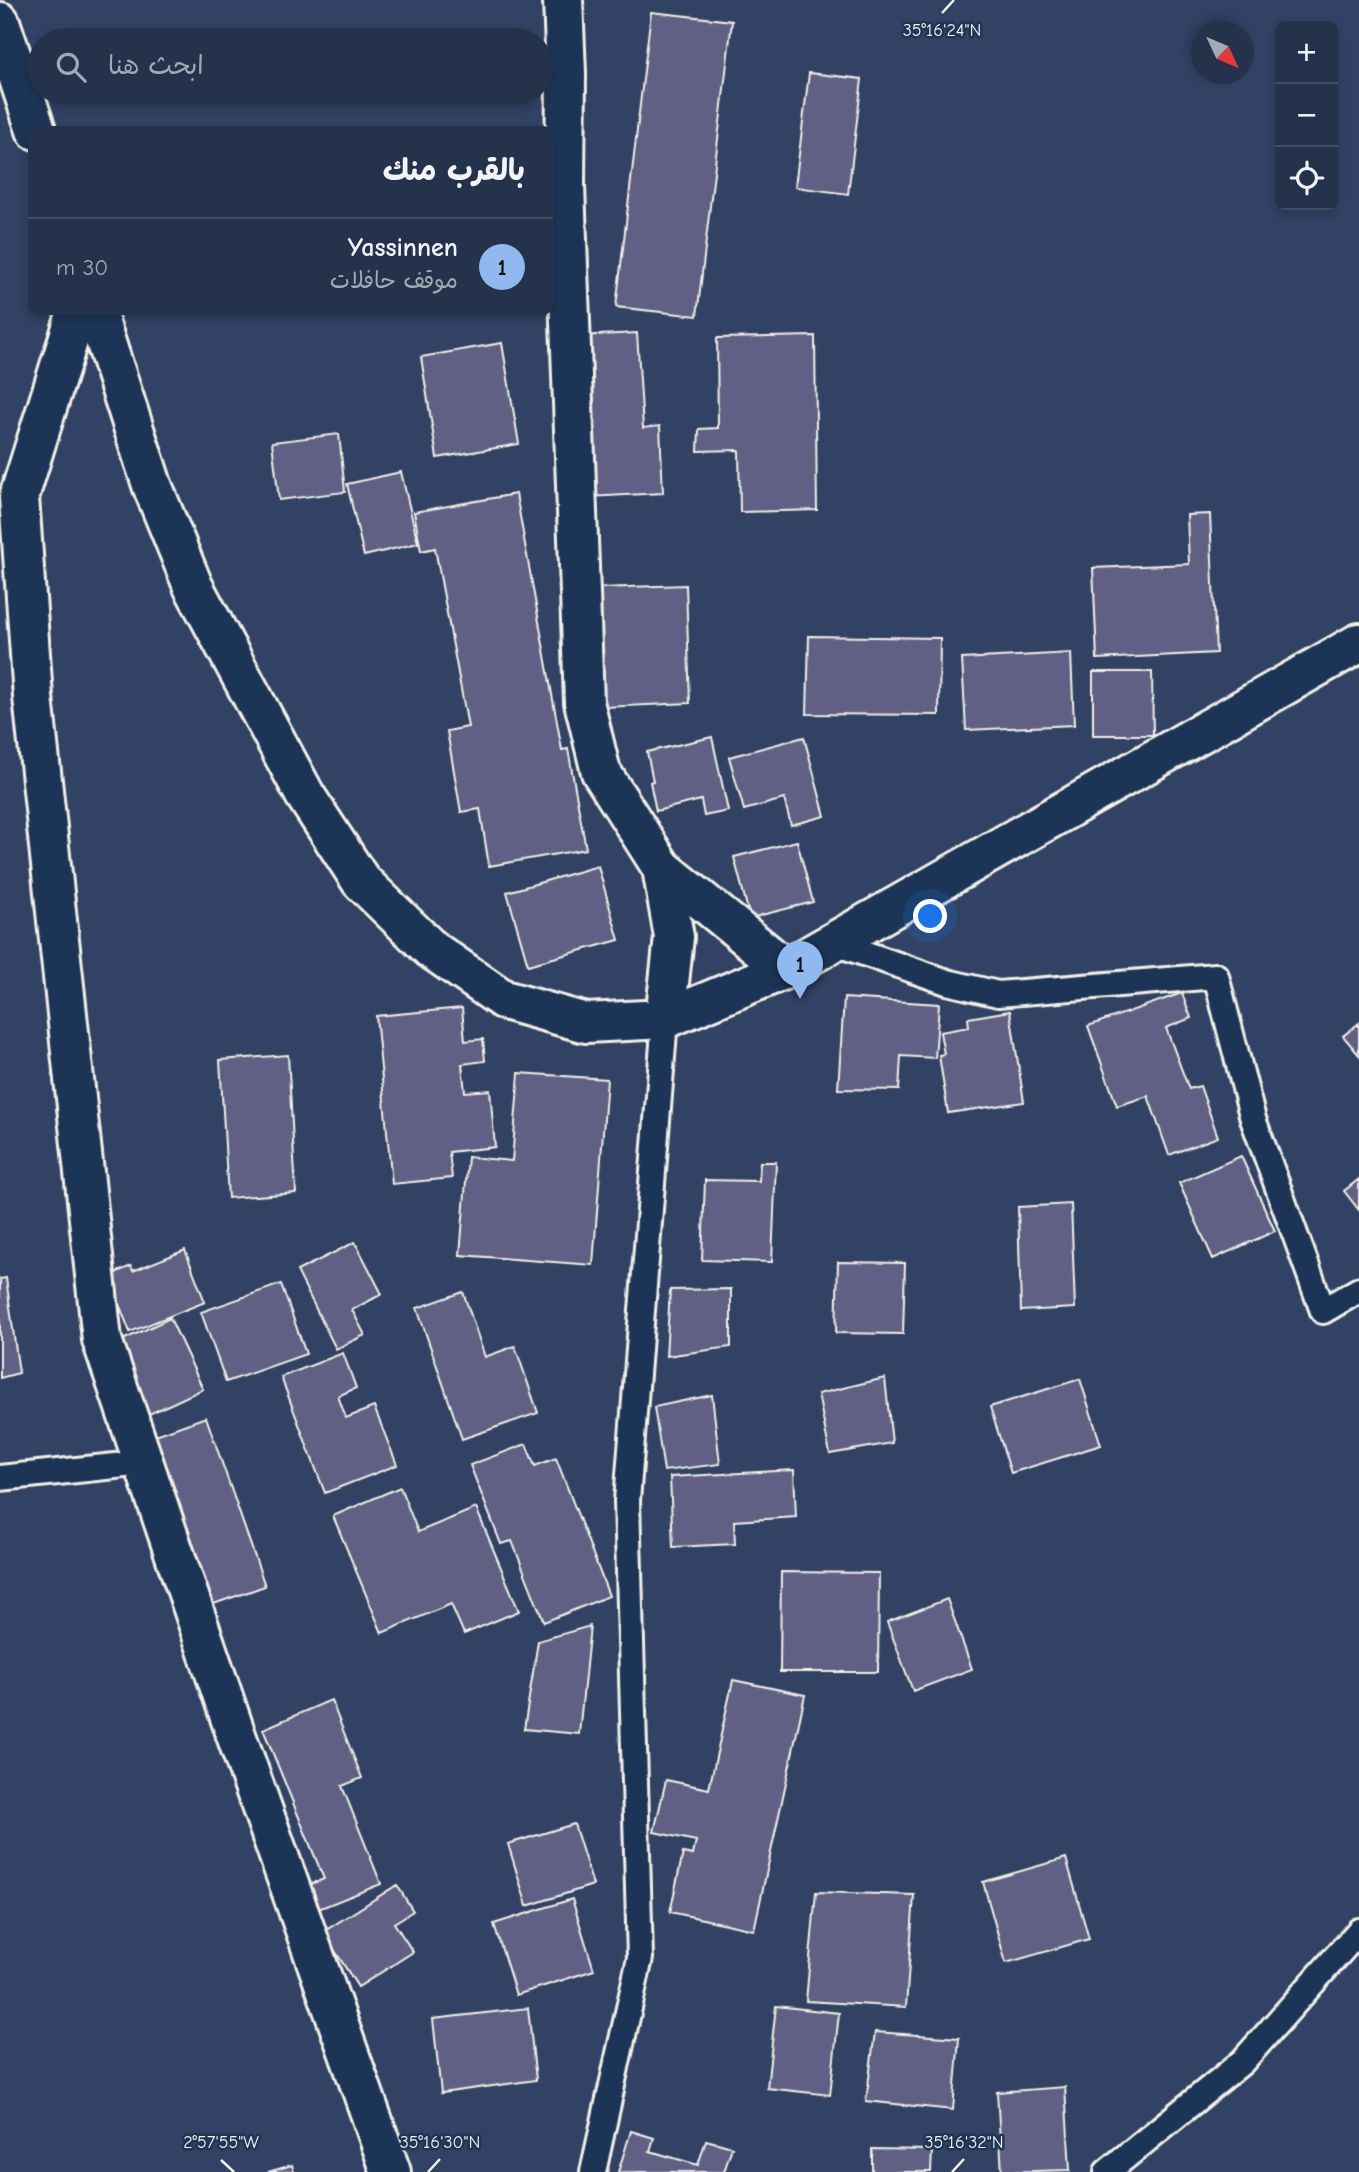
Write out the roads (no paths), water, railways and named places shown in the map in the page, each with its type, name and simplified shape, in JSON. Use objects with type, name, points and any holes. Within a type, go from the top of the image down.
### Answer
[{"type":"street","points":[[563,0],[566,73],[565,185],[584,702],[601,772],[662,868],[786,969]]},
{"type":"street","points":[[0,22],[35,126]]},
{"type":"street","points":[[76,315],[19,497],[33,696],[102,1340],[236,1735],[391,2172]]},
{"type":"street","points":[[97,315],[152,485],[193,586],[305,795],[361,881],[430,949],[505,1000],[586,1023],[665,1019],[786,969],[1359,643]]},
{"type":"street","points":[[662,868],[674,937],[665,1019]]},
{"type":"lane","points":[[832,942],[947,982],[998,994],[1216,976],[1252,1119],[1323,1311],[1359,1290]]},
{"type":"lane","points":[[593,2172],[640,1958],[626,1502],[665,1019]]},
{"type":"lane","points":[[0,1478],[144,1463]]},
{"type":"lane","points":[[1107,2172],[1242,2062],[1359,1931]]},
{"type":"place","name":"Yassinnen","points":[[800,999]]}]
